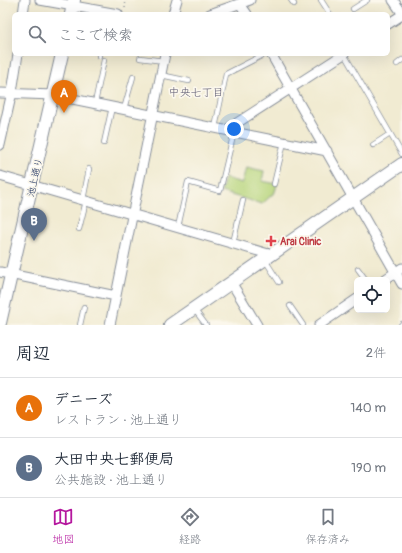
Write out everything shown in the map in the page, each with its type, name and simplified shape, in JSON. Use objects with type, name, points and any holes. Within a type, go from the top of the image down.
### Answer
[{"type":"main road","name":"池上通り","points":[[0,323],[6,273],[32,185],[62,56]]},
{"type":"main road","points":[[170,325],[194,309],[229,279],[268,258],[402,164]]},
{"type":"street","points":[[23,12],[25,0]]},
{"type":"street","points":[[40,0],[102,12]]},
{"type":"street","points":[[174,12],[177,0]]},
{"type":"street","points":[[215,12],[238,2],[250,0]]},
{"type":"street","points":[[390,23],[402,14],[393,0]]},
{"type":"street","points":[[238,2],[246,12]]},
{"type":"street","points":[[0,145],[12,92],[18,56]]},
{"type":"street","points":[[272,56],[353,198],[399,270],[402,284]]},
{"type":"street","points":[[230,131],[341,56]]},
{"type":"street","points":[[110,325],[164,58]]},
{"type":"street","points":[[0,93],[12,92],[53,95],[327,151]]},
{"type":"street","points":[[0,176],[233,243],[268,258]]},
{"type":"street","points":[[388,277],[399,270]]},
{"type":"street","points":[[6,273],[116,296]]},
{"type":"street","points":[[229,279],[257,325]]},
{"type":"street","points":[[323,324],[354,301]]},
{"type":"lane","points":[[321,0],[329,12]]},
{"type":"lane","points":[[353,10],[367,0]]},
{"type":"lane","points":[[215,128],[226,74],[261,56]]},
{"type":"lane","points":[[345,56],[402,154]]},
{"type":"lane","points":[[140,58],[164,58]]},
{"type":"lane","points":[[95,103],[104,60]]},
{"type":"lane","points":[[397,64],[402,60]]},
{"type":"lane","points":[[161,75],[188,81]]},
{"type":"lane","points":[[124,109],[133,77]]},
{"type":"lane","points":[[104,142],[112,107]]},
{"type":"lane","points":[[178,227],[188,182],[220,191],[230,131]]},
{"type":"lane","points":[[373,145],[390,134]]},
{"type":"lane","points":[[274,184],[284,142]]},
{"type":"lane","points":[[79,229],[89,169]]},
{"type":"lane","points":[[233,243],[243,200]]},
{"type":"lane","points":[[268,258],[279,282]]},
{"type":"lane","points":[[358,269],[364,277]]},
{"type":"lane","points":[[290,306],[303,325]]},
{"type":"lane","points":[[80,325],[84,307]]},
{"type":"lane","points":[[194,309],[206,325]]},
{"type":"path","points":[[123,12],[126,0]]},
{"type":"green space","points":[[246,167],[264,171],[262,181],[277,184],[275,192],[262,204],[221,192],[225,178],[242,183]]},
{"type":"place","name":"デニーズ","points":[[64,113]]},
{"type":"place","name":"大田中央七郵便局","points":[[34,241]]},
{"type":"place","name":"Arai Clinic","points":[[271,241]]},
{"type":"district","name":"中央七丁目","points":[[196,92]]}]
